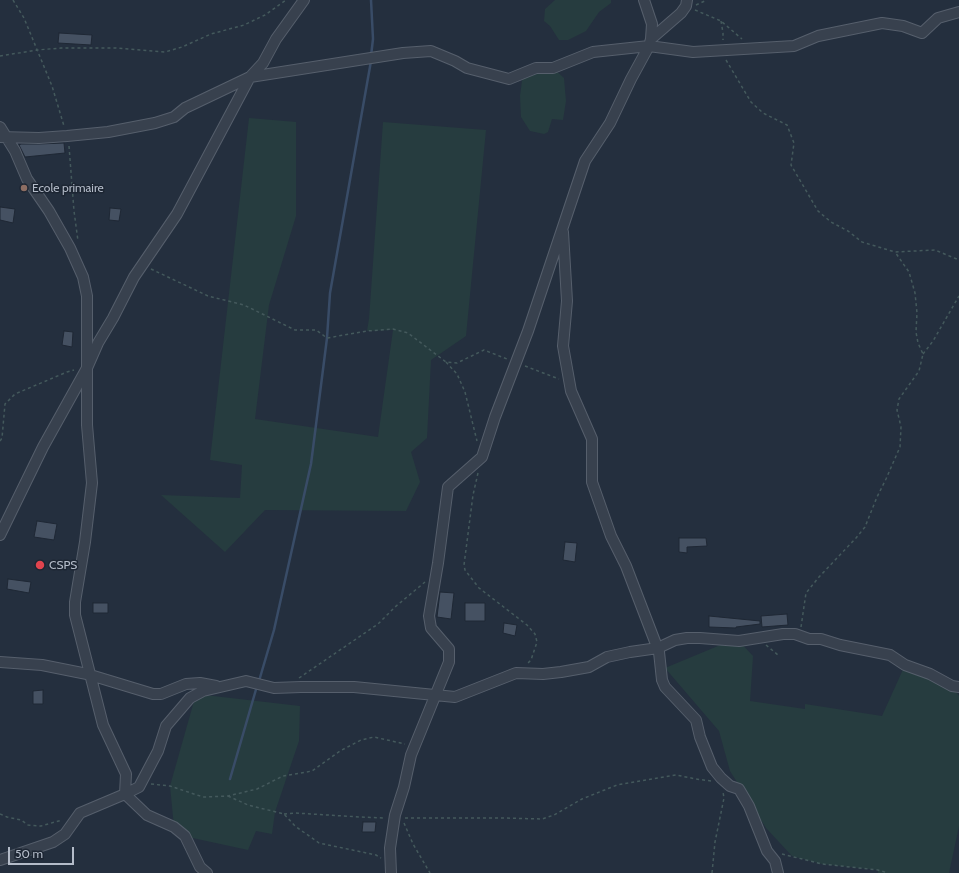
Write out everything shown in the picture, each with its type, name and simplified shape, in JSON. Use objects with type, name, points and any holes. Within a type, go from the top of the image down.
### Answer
[{"type":"street","points":[[0,535],[43,447],[134,277],[177,214],[250,77],[263,63],[276,39],[304,0]]},
{"type":"street","points":[[644,0],[652,24],[650,42]]},
{"type":"street","points":[[391,868],[390,848],[394,818],[415,746],[449,662],[449,649],[431,628],[429,616],[448,487],[482,457],[528,331],[585,161],[610,122],[650,42],[681,13],[686,3]]},
{"type":"street","points":[[3,137],[40,138],[67,136],[108,132],[155,123],[174,117],[185,108],[250,77],[397,54],[431,52],[455,61],[467,68],[509,79],[536,68],[554,68],[593,52],[650,42],[693,52],[794,46],[818,36],[882,23],[903,26],[922,33],[938,18],[959,12]]},
{"type":"street","points":[[0,127],[3,137],[15,151],[27,180],[49,211],[70,248],[82,277],[87,296],[87,425],[92,483],[75,615],[103,724],[126,774],[125,794],[147,815],[174,827],[185,836],[200,867],[207,873]]},
{"type":"street","points":[[563,228],[567,301],[563,346],[570,385],[592,439],[592,482],[611,536],[626,566],[658,648],[662,680],[665,687],[696,720],[700,737],[712,767],[730,786],[739,789],[749,806],[767,851],[775,861],[778,873]]},
{"type":"street","points":[[0,662],[42,665],[90,675],[153,694],[161,694],[186,684],[200,683],[229,686],[246,681],[274,688],[354,687],[455,697],[516,673],[543,674],[589,667],[608,657],[658,648],[675,640],[700,638],[738,641],[783,634],[795,634],[809,639],[821,639],[840,645],[890,655],[905,665],[930,674],[952,686],[959,687]]},
{"type":"street","points":[[0,860],[53,842],[65,834],[80,813],[140,787],[158,751],[166,726],[190,698],[203,691],[220,686]]},
{"type":"path","points":[[0,56],[60,48],[146,49],[165,52],[182,47],[211,34],[244,25],[265,16],[286,0]]},
{"type":"path","points":[[686,3],[720,21],[755,48]]},
{"type":"path","points":[[720,21],[723,33],[723,50],[726,61],[751,102],[763,113],[787,125],[794,143],[791,165],[818,211],[831,222],[862,242],[895,252],[935,250],[959,260]]},
{"type":"path","points":[[895,252],[909,272],[917,313],[916,332],[918,343],[923,354]]},
{"type":"path","points":[[142,265],[173,281],[208,296],[244,305],[294,330],[316,330],[327,338],[367,330],[393,329],[408,333],[446,362],[457,374],[465,392],[473,429],[482,457]]},
{"type":"path","points":[[795,634],[800,631],[802,624],[806,593],[865,527],[900,447],[901,427],[897,410],[899,399],[919,371],[923,354],[933,341],[959,296]]},
{"type":"path","points":[[446,362],[457,363],[484,350],[570,385]]},
{"type":"path","points":[[0,441],[2,438],[5,404],[15,394],[67,372],[86,368]]},
{"type":"path","points":[[478,472],[464,565],[465,570],[479,588],[527,625],[535,634],[537,642],[531,660],[516,673]]},
{"type":"path","points":[[286,687],[378,624],[395,607],[424,583],[427,578]]},
{"type":"path","points":[[758,638],[778,656]]},
{"type":"path","points":[[140,787],[153,784],[170,786],[203,797],[228,796],[257,789],[283,776],[312,771],[340,751],[361,740],[374,738],[415,746]]},
{"type":"path","points":[[430,873],[413,844],[401,818],[503,818],[542,820],[554,815],[582,798],[617,785],[676,775],[696,780],[714,781],[721,778],[724,798],[715,842],[712,873]]},
{"type":"path","points":[[228,796],[248,805],[284,814],[295,813],[394,818]]},
{"type":"path","points":[[0,814],[21,820],[28,825],[41,826],[60,821],[80,813]]},
{"type":"path","points":[[284,814],[295,826],[319,843],[376,855],[391,868]]},
{"type":"path","points":[[767,851],[822,864],[878,870],[888,873]]},
{"type":"green space","points":[[555,0],[611,0],[611,3],[599,12],[586,31],[568,40],[559,40],[550,26],[544,21],[545,9]]},
{"type":"green space","points":[[553,68],[564,78],[566,101],[563,120],[552,119],[548,132],[544,134],[530,131],[521,117],[520,96],[523,73]]},
{"type":"green space","points":[[249,118],[296,122],[296,216],[269,305],[255,419],[378,437],[393,330],[367,331],[383,122],[486,130],[466,336],[431,360],[427,438],[411,452],[420,482],[406,511],[265,510],[225,552],[161,495],[240,498],[242,465],[210,460]]},
{"type":"green space","points":[[730,641],[739,641],[753,656],[750,701],[805,709],[805,704],[882,716],[905,665],[952,686],[959,696],[959,826],[949,873],[878,873],[878,870],[822,864],[792,856],[766,828],[730,771],[719,731],[665,668]]},
{"type":"green space","points":[[196,694],[300,706],[299,741],[275,812],[272,834],[256,831],[248,850],[188,837],[174,827],[170,786]]},
{"type":"building","points":[[59,33],[92,35],[91,45],[58,43]]},
{"type":"building","points":[[64,143],[65,153],[25,157],[19,145],[21,144]]},
{"type":"building","points":[[0,207],[15,209],[13,223],[0,220]]},
{"type":"building","points":[[110,208],[121,209],[119,221],[109,220]]},
{"type":"building","points":[[64,331],[73,332],[72,347],[62,345]]},
{"type":"building","points":[[37,521],[57,524],[54,540],[34,537]]},
{"type":"building","points":[[679,538],[706,538],[707,546],[687,547],[687,553],[679,552]]},
{"type":"building","points":[[565,542],[577,543],[575,562],[563,560]]},
{"type":"building","points":[[8,579],[31,582],[29,593],[7,589]]},
{"type":"building","points":[[440,592],[454,593],[451,619],[437,617]]},
{"type":"building","points":[[93,603],[108,603],[108,613],[93,613]]},
{"type":"building","points":[[465,603],[485,603],[485,621],[465,621]]},
{"type":"building","points":[[787,614],[788,625],[762,627],[761,616]]},
{"type":"building","points":[[709,616],[760,621],[760,624],[736,628],[709,627]]},
{"type":"building","points":[[504,623],[517,625],[515,636],[503,633]]},
{"type":"building","points":[[43,690],[43,704],[33,704],[33,691]]},
{"type":"building","points":[[363,822],[376,822],[375,832],[362,832]]},
{"type":"waterway","points":[[371,0],[373,39],[371,56]]},
{"type":"waterway","points":[[259,681],[274,630],[311,464],[327,338],[330,293],[371,61]]},
{"type":"waterway","points":[[230,779],[257,686]]},
{"type":"place","name":"Ecole primaire","points":[[24,188]]},
{"type":"place","name":"CSPS","points":[[40,565]]}]
